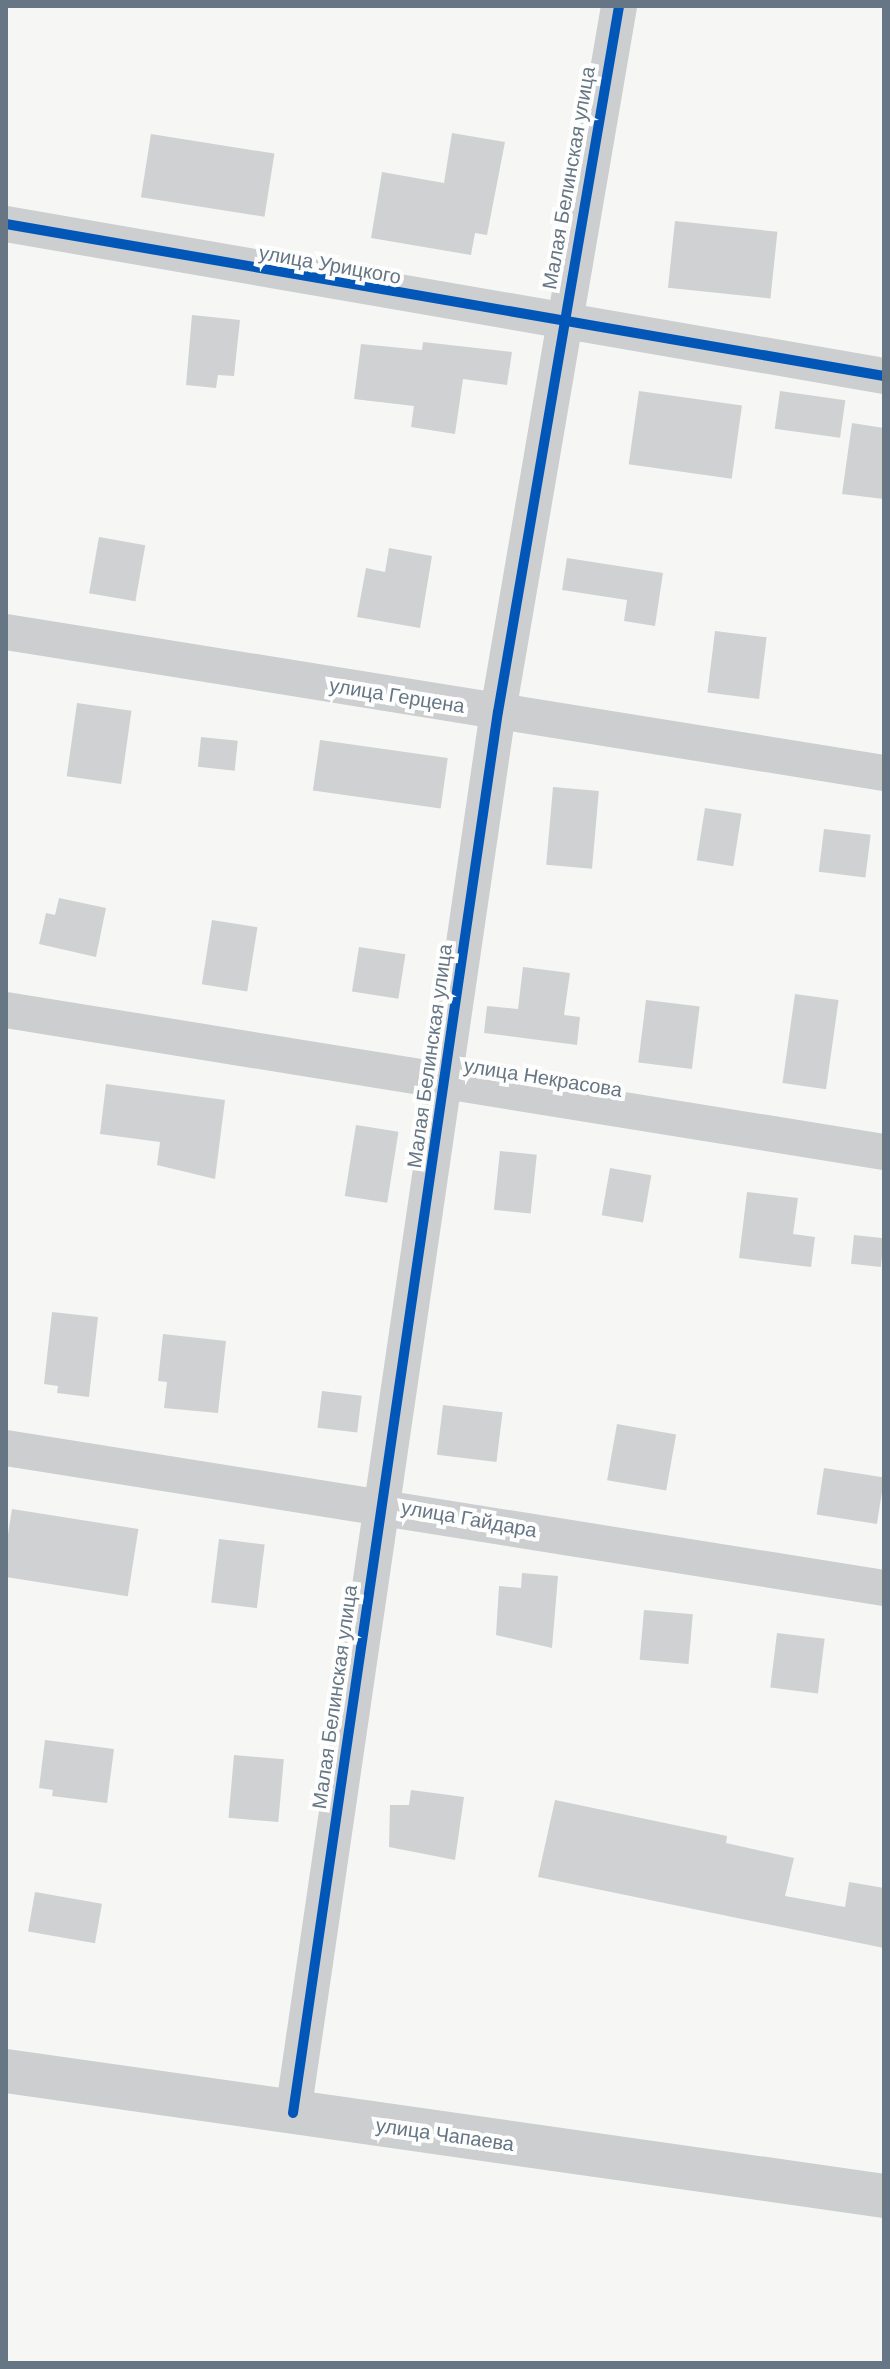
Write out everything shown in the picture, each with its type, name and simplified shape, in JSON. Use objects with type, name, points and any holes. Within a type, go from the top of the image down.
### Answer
[{"type":"street","name":"Малая Белинская улица","points":[[293,2113],[498,712],[560,325],[619,6]]},
{"type":"street","name":"улица Урицкого","points":[[6,224],[560,325],[884,376]]},
{"type":"street","name":"улица Герцена","points":[[6,632],[884,773]]},
{"type":"street","name":"улица Некрасова","points":[[6,1010],[884,1152]]},
{"type":"street","name":"улица Гайдара","points":[[6,1448],[381,1504],[884,1588]]},
{"type":"street","name":"улица Чапаева","points":[[6,2071],[884,2196]]},
{"type":"building","points":[[452,133],[505,142],[487,235],[475,233],[471,255],[371,238],[382,172],[444,183]]},
{"type":"building","points":[[151,134],[274,154],[264,217],[141,197]]},
{"type":"building","points":[[675,221],[777,232],[770,298],[668,288]]},
{"type":"building","points":[[192,315],[240,320],[234,376],[218,375],[216,388],[186,385]]},
{"type":"building","points":[[423,342],[512,352],[507,385],[463,379],[455,434],[411,427],[414,406],[354,399],[361,344],[422,350]]},
{"type":"building","points":[[639,391],[742,405],[732,479],[629,464]]},
{"type":"building","points":[[780,391],[845,400],[840,438],[775,429]]},
{"type":"building","points":[[852,423],[884,428],[884,499],[842,494]]},
{"type":"building","points":[[99,537],[145,545],[135,601],[89,593]]},
{"type":"building","points":[[389,548],[432,556],[420,628],[357,617],[366,568],[385,572]]},
{"type":"building","points":[[567,558],[663,573],[655,626],[624,621],[627,600],[562,590]]},
{"type":"building","points":[[715,631],[767,637],[759,699],[707,693]]},
{"type":"building","points":[[77,703],[131,711],[121,784],[67,776]]},
{"type":"building","points":[[201,737],[238,741],[235,771],[198,767]]},
{"type":"building","points":[[320,740],[448,758],[441,808],[313,791]]},
{"type":"building","points":[[553,787],[599,791],[592,869],[546,865]]},
{"type":"building","points":[[705,808],[742,814],[733,866],[697,860]]},
{"type":"building","points":[[824,829],[871,835],[865,877],[819,872]]},
{"type":"building","points":[[59,898],[106,908],[96,957],[39,944],[46,913],[55,915]]},
{"type":"building","points":[[212,920],[257,927],[247,991],[202,984]]},
{"type":"building","points":[[359,947],[405,954],[398,999],[352,991]]},
{"type":"building","points":[[523,967],[570,973],[564,1015],[580,1017],[577,1045],[484,1033],[487,1006],[518,1009]]},
{"type":"building","points":[[795,994],[839,1000],[826,1089],[782,1083]]},
{"type":"building","points":[[646,1000],[700,1007],[692,1069],[638,1063]]},
{"type":"building","points":[[106,1084],[225,1100],[215,1179],[157,1165],[160,1142],[100,1134]]},
{"type":"building","points":[[356,1125],[398,1132],[387,1203],[345,1196]]},
{"type":"building","points":[[500,1151],[537,1155],[531,1214],[494,1210]]},
{"type":"building","points":[[610,1168],[651,1175],[643,1223],[602,1215]]},
{"type":"building","points":[[747,1192],[798,1198],[793,1234],[815,1237],[811,1267],[739,1258]]},
{"type":"building","points":[[854,1235],[884,1238],[881,1267],[851,1264]]},
{"type":"building","points":[[52,1312],[98,1317],[89,1397],[57,1393],[58,1386],[44,1384]]},
{"type":"building","points":[[163,1334],[226,1341],[218,1413],[164,1408],[167,1382],[158,1381]]},
{"type":"building","points":[[322,1391],[362,1396],[357,1433],[317,1428]]},
{"type":"building","points":[[443,1405],[503,1412],[496,1462],[437,1455]]},
{"type":"building","points":[[617,1424],[676,1434],[666,1491],[607,1480]]},
{"type":"building","points":[[824,1468],[884,1478],[877,1524],[817,1514]]},
{"type":"building","points":[[12,1509],[138,1529],[128,1596],[6,1577],[6,1547]]},
{"type":"building","points":[[219,1539],[265,1545],[257,1608],[211,1603]]},
{"type":"building","points":[[522,1573],[558,1576],[552,1648],[496,1635],[499,1586],[521,1588]]},
{"type":"building","points":[[644,1610],[693,1614],[688,1664],[640,1660]]},
{"type":"building","points":[[777,1633],[825,1639],[818,1693],[770,1688]]},
{"type":"building","points":[[45,1740],[114,1749],[107,1803],[52,1796],[53,1790],[39,1788]]},
{"type":"building","points":[[234,1755],[284,1759],[278,1822],[229,1818]]},
{"type":"building","points":[[411,1790],[464,1797],[455,1860],[389,1847],[390,1805],[409,1805]]},
{"type":"building","points":[[555,1800],[727,1836],[726,1843],[794,1858],[785,1896],[845,1907],[849,1882],[884,1888],[884,1948],[538,1877]]},
{"type":"building","points":[[35,1892],[102,1904],[95,1943],[28,1931]]},
{"type":"cycle path","points":[[293,2113],[498,712],[619,6]]},
{"type":"cycle path","points":[[6,224],[884,376]]}]
